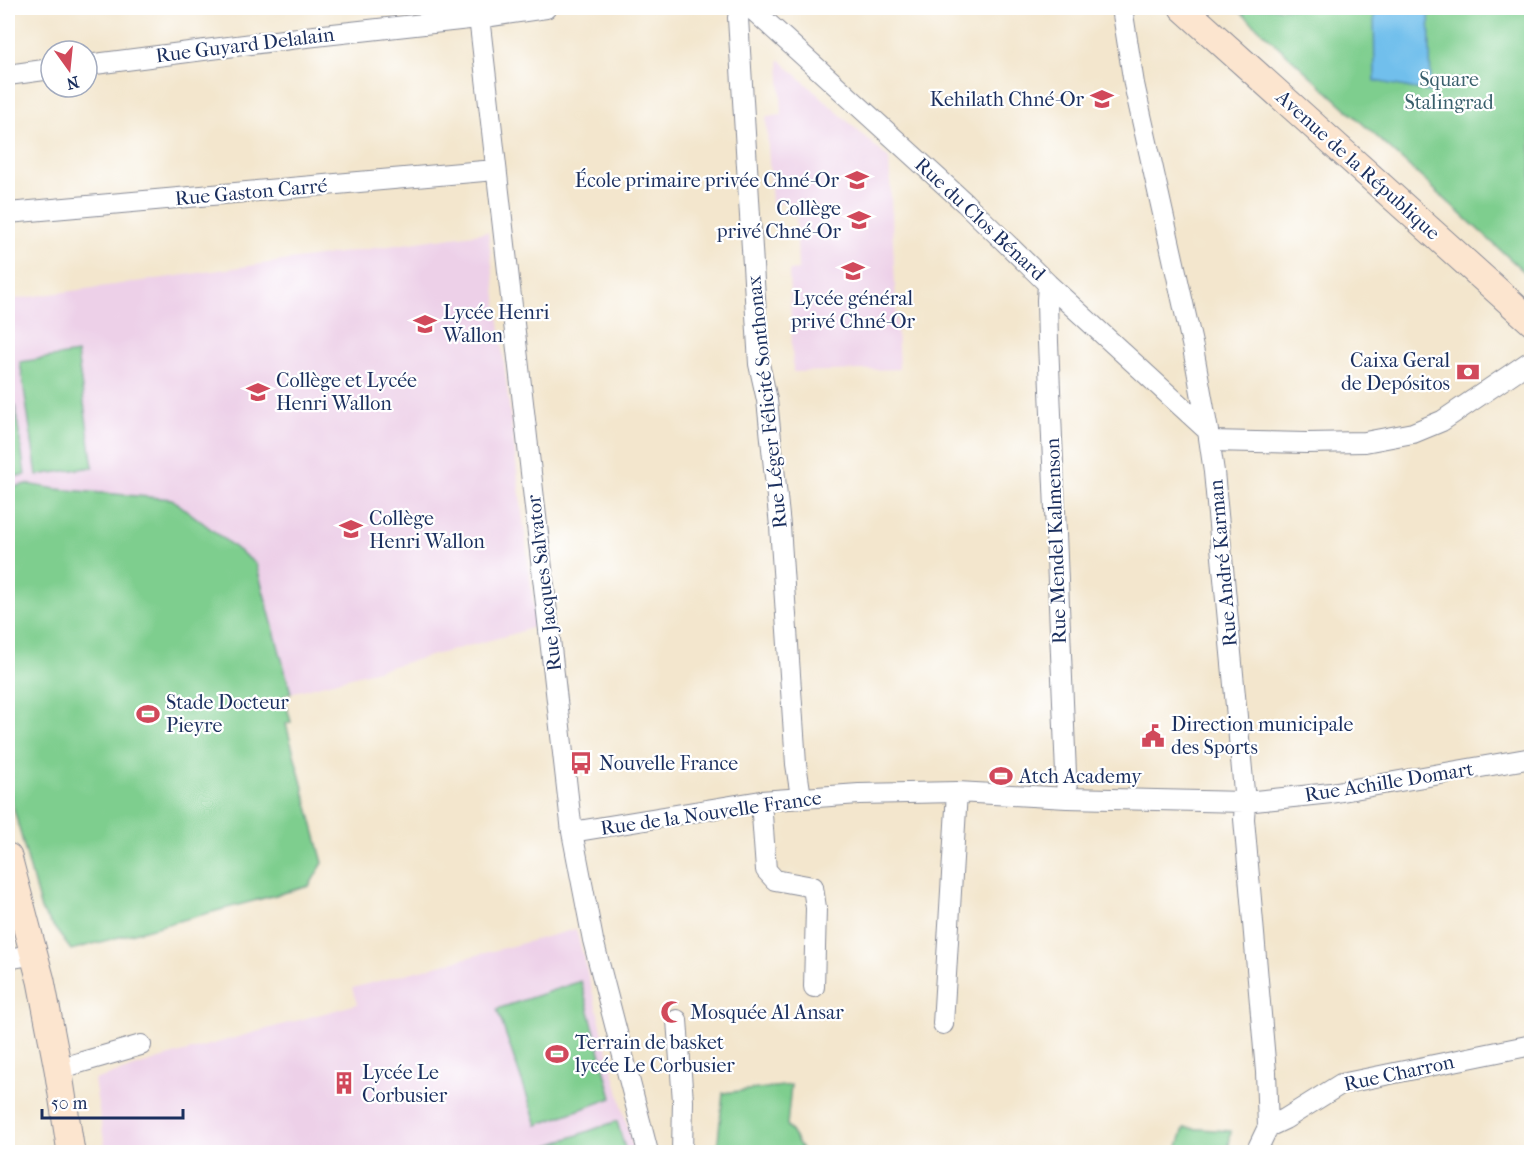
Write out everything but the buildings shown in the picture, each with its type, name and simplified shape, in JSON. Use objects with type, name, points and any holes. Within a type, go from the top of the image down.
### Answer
[{"type":"main road","name":"Avenue de la République","points":[[1183,8],[1532,322]]},
{"type":"main road","points":[[8,857],[41,981],[71,1152]]},
{"type":"street","name":"Rue Guyard Delalain","points":[[99,63],[478,13],[546,8]]},
{"type":"street","name":"Rue Léger Félicité Sonthonax","points":[[740,8],[738,18],[759,364],[766,400],[780,526],[796,764],[801,797]]},
{"type":"street","name":"Rue du Clos Bénard","points":[[751,8],[964,203],[1209,436]]},
{"type":"street","name":"Rue André Karman","points":[[1122,8],[1134,84],[1192,348],[1214,472],[1245,802],[1244,819],[1266,1072],[1268,1127]]},
{"type":"street","name":"Rue Jacques Salvator","points":[[478,13],[572,832],[593,940],[648,1152]]},
{"type":"street","points":[[8,75],[39,71]]},
{"type":"street","name":"Rue Gaston Carré","points":[[8,213],[495,170]]},
{"type":"street","name":"Rue Mendel Kalmenson","points":[[1048,284],[1067,798]]},
{"type":"street","points":[[1209,436],[1263,442],[1365,442],[1413,433],[1442,421],[1532,360]]},
{"type":"street","name":"Rue Achille Domart","points":[[1245,802],[1331,793],[1532,758]]},
{"type":"street","name":"Rue de la Nouvelle France","points":[[572,832],[761,801],[801,797],[957,792],[1067,798],[1245,802]]},
{"type":"street","points":[[943,1024],[957,792]]},
{"type":"street","points":[[761,801],[766,870],[775,880],[813,887],[816,908],[814,987]]},
{"type":"street","points":[[8,959],[35,954]]},
{"type":"street","points":[[677,1020],[683,1101],[682,1152]]},
{"type":"street","points":[[58,1069],[141,1045]]},
{"type":"street","name":"Rue Charron","points":[[1268,1127],[1341,1084],[1532,1046]]},
{"type":"street","points":[[1256,1152],[1268,1127]]},
{"type":"shaded area","points":[[779,59],[889,159],[899,369],[793,372],[789,271],[798,270],[796,203],[772,203],[766,117],[782,115]]},
{"type":"shaded area","name":"Collège et Lycée Henri Wallon","points":[[488,232],[536,626],[291,693],[256,564],[172,499],[55,489],[27,484],[8,488],[8,300]]},
{"type":"shaded area","points":[[576,929],[634,1152],[106,1152],[94,1080],[159,1059],[357,1004],[352,988]]},
{"type":"green space","name":"Square Stalingrad","points":[[1236,8],[1531,8],[1531,278],[1256,26]]},
{"type":"green space","points":[[77,353],[93,467],[37,475],[20,362]]},
{"type":"green space","points":[[15,405],[25,475],[8,477],[8,406]]},
{"type":"green space","name":"Stade Docteur Pieyre","points":[[27,484],[56,489],[172,499],[256,564],[291,693],[284,695],[291,722],[286,724],[323,863],[309,886],[71,950],[41,910],[8,787],[8,488]]},
{"type":"green space","name":"Terrain de basket lycée Le Corbusier","points":[[581,981],[612,1098],[537,1125],[497,1009]]},
{"type":"green space","points":[[791,1085],[787,1125],[804,1152],[717,1150],[723,1093]]},
{"type":"green space","points":[[617,1121],[626,1152],[530,1152]]},
{"type":"green space","points":[[1184,1128],[1231,1131],[1228,1152],[1176,1152]]},
{"type":"water","points":[[1429,8],[1431,92],[1375,81],[1374,10]]},
{"type":"place","name":"Kehilath Chné-Or","points":[[1102,99]]},
{"type":"place","name":"École primaire privée Chné-Or","points":[[857,180]]},
{"type":"place","name":"Collège privé Chné-Or","points":[[859,220]]},
{"type":"place","name":"Lycée général privé Chné-Or","points":[[853,271]]},
{"type":"place","name":"Lycée Henri Wallon","points":[[425,324]]},
{"type":"place","name":"Caixa Geral de Depósitos","points":[[1468,372]]},
{"type":"place","name":"Collège et Lycée Henri Wallon","points":[[258,392]]},
{"type":"place","name":"Collège Henri Wallon","points":[[351,529]]},
{"type":"place","name":"Stade Docteur Pieyre","points":[[148,714]]},
{"type":"place","name":"Direction municipale des Sports","points":[[1153,736]]},
{"type":"place","name":"Nouvelle France","points":[[581,763]]},
{"type":"place","name":"Atch Academy","points":[[1001,776]]},
{"type":"place","name":"Mosquée Al Ansar","points":[[672,1012]]},
{"type":"place","name":"Terrain de basket lycée Le Corbusier","points":[[557,1054]]},
{"type":"place","name":"Lycée Le Corbusier","points":[[344,1083]]}]
